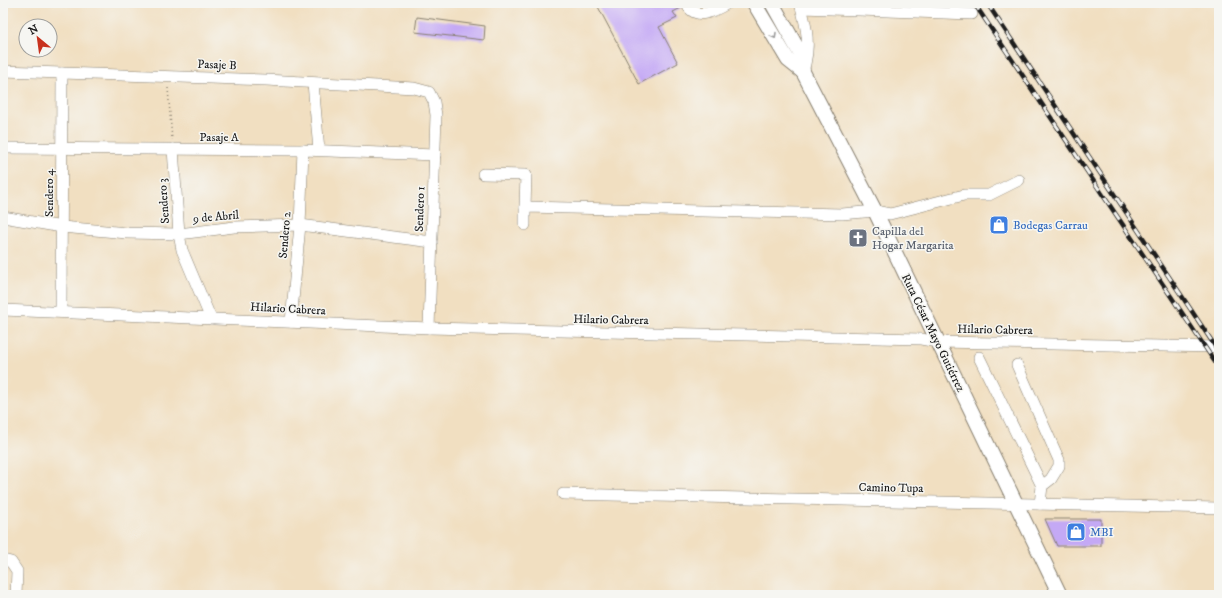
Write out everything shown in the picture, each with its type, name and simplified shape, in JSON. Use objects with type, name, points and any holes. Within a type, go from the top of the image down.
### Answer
[{"type":"main road","name":"Ruta César Mayo Gutiérrez","points":[[754,3],[788,60],[803,72]]},
{"type":"main road","name":"Ruta César Mayo Gutiérrez","points":[[772,3],[800,54],[803,72],[875,211],[936,342],[1060,595]]},
{"type":"street","points":[[686,3],[688,7],[697,8],[711,13],[728,3]]},
{"type":"street","points":[[803,72],[808,55],[808,43],[801,5],[972,14]]},
{"type":"street","name":"Pasaje B","points":[[3,71],[313,83],[414,88],[429,92]]},
{"type":"street","name":"Sendero 4","points":[[61,312],[62,73]]},
{"type":"street","points":[[313,83],[319,150]]},
{"type":"street","name":"Sendero 1","points":[[428,328],[436,115],[434,102],[429,92]]},
{"type":"street","name":"Pasaje A","points":[[3,148],[319,150],[435,155]]},
{"type":"street","name":"Sendero 3","points":[[173,150],[179,234],[182,250],[211,319]]},
{"type":"street","name":"Sendero 2","points":[[291,322],[300,225],[303,150]]},
{"type":"street","points":[[483,174],[526,175],[525,225]]},
{"type":"street","points":[[525,207],[842,214],[875,211],[890,214],[964,195],[989,195],[1019,180]]},
{"type":"street","name":"9 de Abril","points":[[3,217],[62,226],[127,233],[179,234],[234,227],[300,225],[432,242]]},
{"type":"street","name":"Hilario Cabrera","points":[[3,310],[428,328],[921,339],[936,342],[1219,346]]},
{"type":"street","points":[[979,357],[1042,486],[1040,504]]},
{"type":"street","points":[[1017,365],[1059,460],[1060,466],[1051,479],[1042,486]]},
{"type":"street","name":"Camino Tupa","points":[[563,494],[1219,508]]},
{"type":"street","points":[[3,560],[11,562],[17,571],[16,595]]},
{"type":"path","points":[[167,77],[173,150]]},
{"type":"building","points":[[596,3],[679,3],[681,8],[673,12],[677,18],[659,27],[678,63],[639,84]]},
{"type":"building","points":[[417,17],[485,26],[484,40],[415,32]]},
{"type":"building","name":"MBI","points":[[1045,519],[1101,519],[1101,546],[1057,546]]},
{"type":"railway","points":[[974,3],[1219,368]]},
{"type":"railway","points":[[987,3],[1219,352]]},
{"type":"place","name":"Bodegas Carrau","points":[[999,225]]},
{"type":"place","name":"Capilla del Hogar Margarita","points":[[858,238]]},
{"type":"place","name":"MBI","points":[[1076,532]]}]
